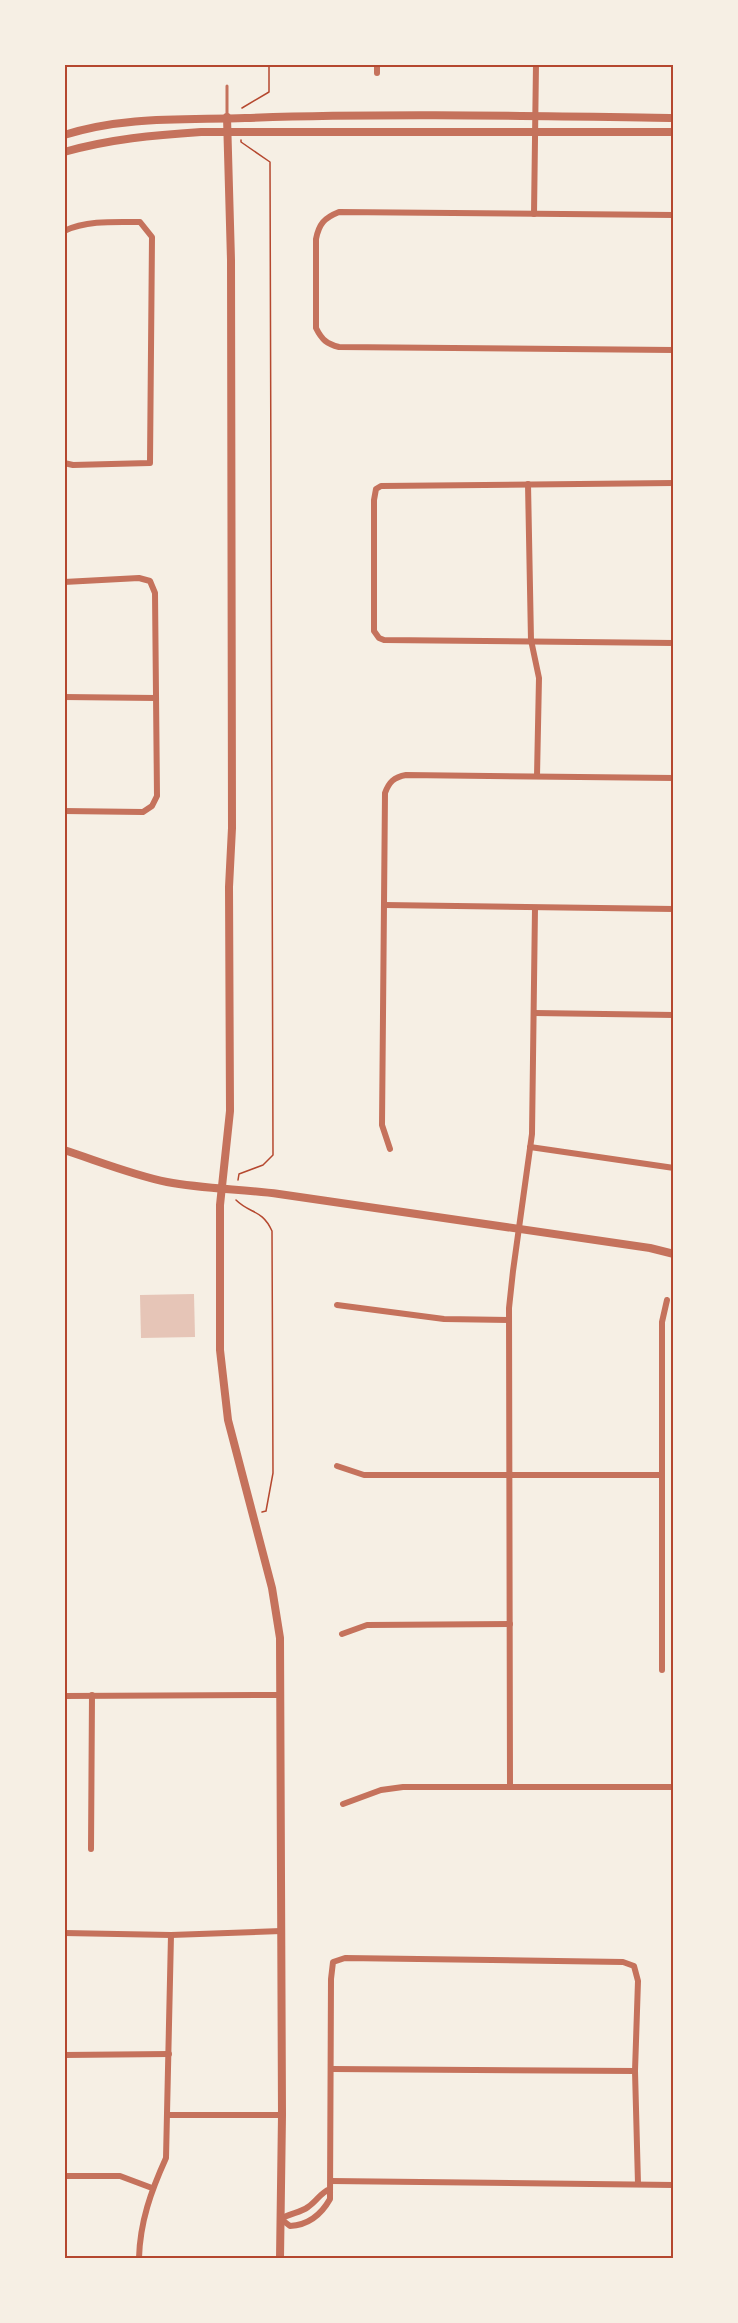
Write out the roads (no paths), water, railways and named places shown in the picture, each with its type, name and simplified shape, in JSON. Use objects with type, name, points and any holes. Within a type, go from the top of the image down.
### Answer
[{"type":"street","points":[[377,64],[377,73]]},
{"type":"street","points":[[534,214],[536,64]]},
{"type":"street","points":[[64,135],[138,120],[227,117],[377,114],[674,118]]},
{"type":"street","points":[[227,117],[231,260],[232,828],[229,887],[230,1111],[221,1187],[220,1339],[228,1420],[254,1513],[280,1638],[282,2115],[280,2259]]},
{"type":"street","points":[[64,152],[104,141],[137,136],[227,131],[674,132]]},
{"type":"street","points":[[674,215],[339,212],[327,217],[319,227],[316,239],[316,328],[322,339],[339,347],[674,350]]},
{"type":"street","points":[[64,231],[72,227],[106,222],[140,222],[153,237],[150,463],[74,465],[64,463]]},
{"type":"street","points":[[674,483],[381,486],[376,489],[374,500],[374,631],[379,638],[384,640],[674,643]]},
{"type":"street","points":[[528,484],[531,640],[539,678],[537,776]]},
{"type":"street","points":[[64,582],[139,578],[150,581],[155,593],[157,796],[152,806],[143,812],[64,811]]},
{"type":"street","points":[[64,697],[156,698]]},
{"type":"street","points":[[390,1149],[382,1125],[385,793],[393,780],[406,775],[674,778]]},
{"type":"street","points":[[384,905],[674,909]]},
{"type":"street","points":[[510,1787],[509,1320],[513,1270],[530,1147],[535,908]]},
{"type":"street","points":[[534,1013],[674,1015]]},
{"type":"street","points":[[530,1147],[674,1168]]},
{"type":"street","points":[[64,1150],[166,1181],[200,1187],[237,1188],[650,1248],[674,1254]]},
{"type":"street","points":[[662,1670],[662,1322],[667,1300]]},
{"type":"street","points":[[337,1305],[444,1319],[509,1320]]},
{"type":"street","points":[[337,1466],[364,1475],[662,1475]]},
{"type":"street","points":[[342,1634],[367,1625],[510,1624]]},
{"type":"street","points":[[92,1695],[92,1849]]},
{"type":"street","points":[[64,1696],[280,1695]]},
{"type":"street","points":[[343,1804],[381,1790],[403,1787],[674,1787]]},
{"type":"street","points":[[64,1933],[171,1935],[281,1931]]},
{"type":"street","points":[[139,2259],[143,2217],[152,2188],[166,2158],[171,1935]]},
{"type":"street","points":[[281,2218],[290,2226],[311,2222],[330,2199],[331,1979],[333,1962],[345,1958],[623,1962],[634,1966],[638,1981],[635,2071],[638,2184]]},
{"type":"street","points":[[64,2055],[168,2054]]},
{"type":"street","points":[[331,2069],[635,2071]]},
{"type":"street","points":[[168,2115],[282,2115]]},
{"type":"street","points":[[64,2176],[120,2176],[152,2188]]},
{"type":"street","points":[[331,2181],[674,2185]]},
{"type":"street","points":[[281,2218],[308,2207],[322,2192],[330,2189]]},
{"type":"lane","points":[[227,86],[227,117]]}]
